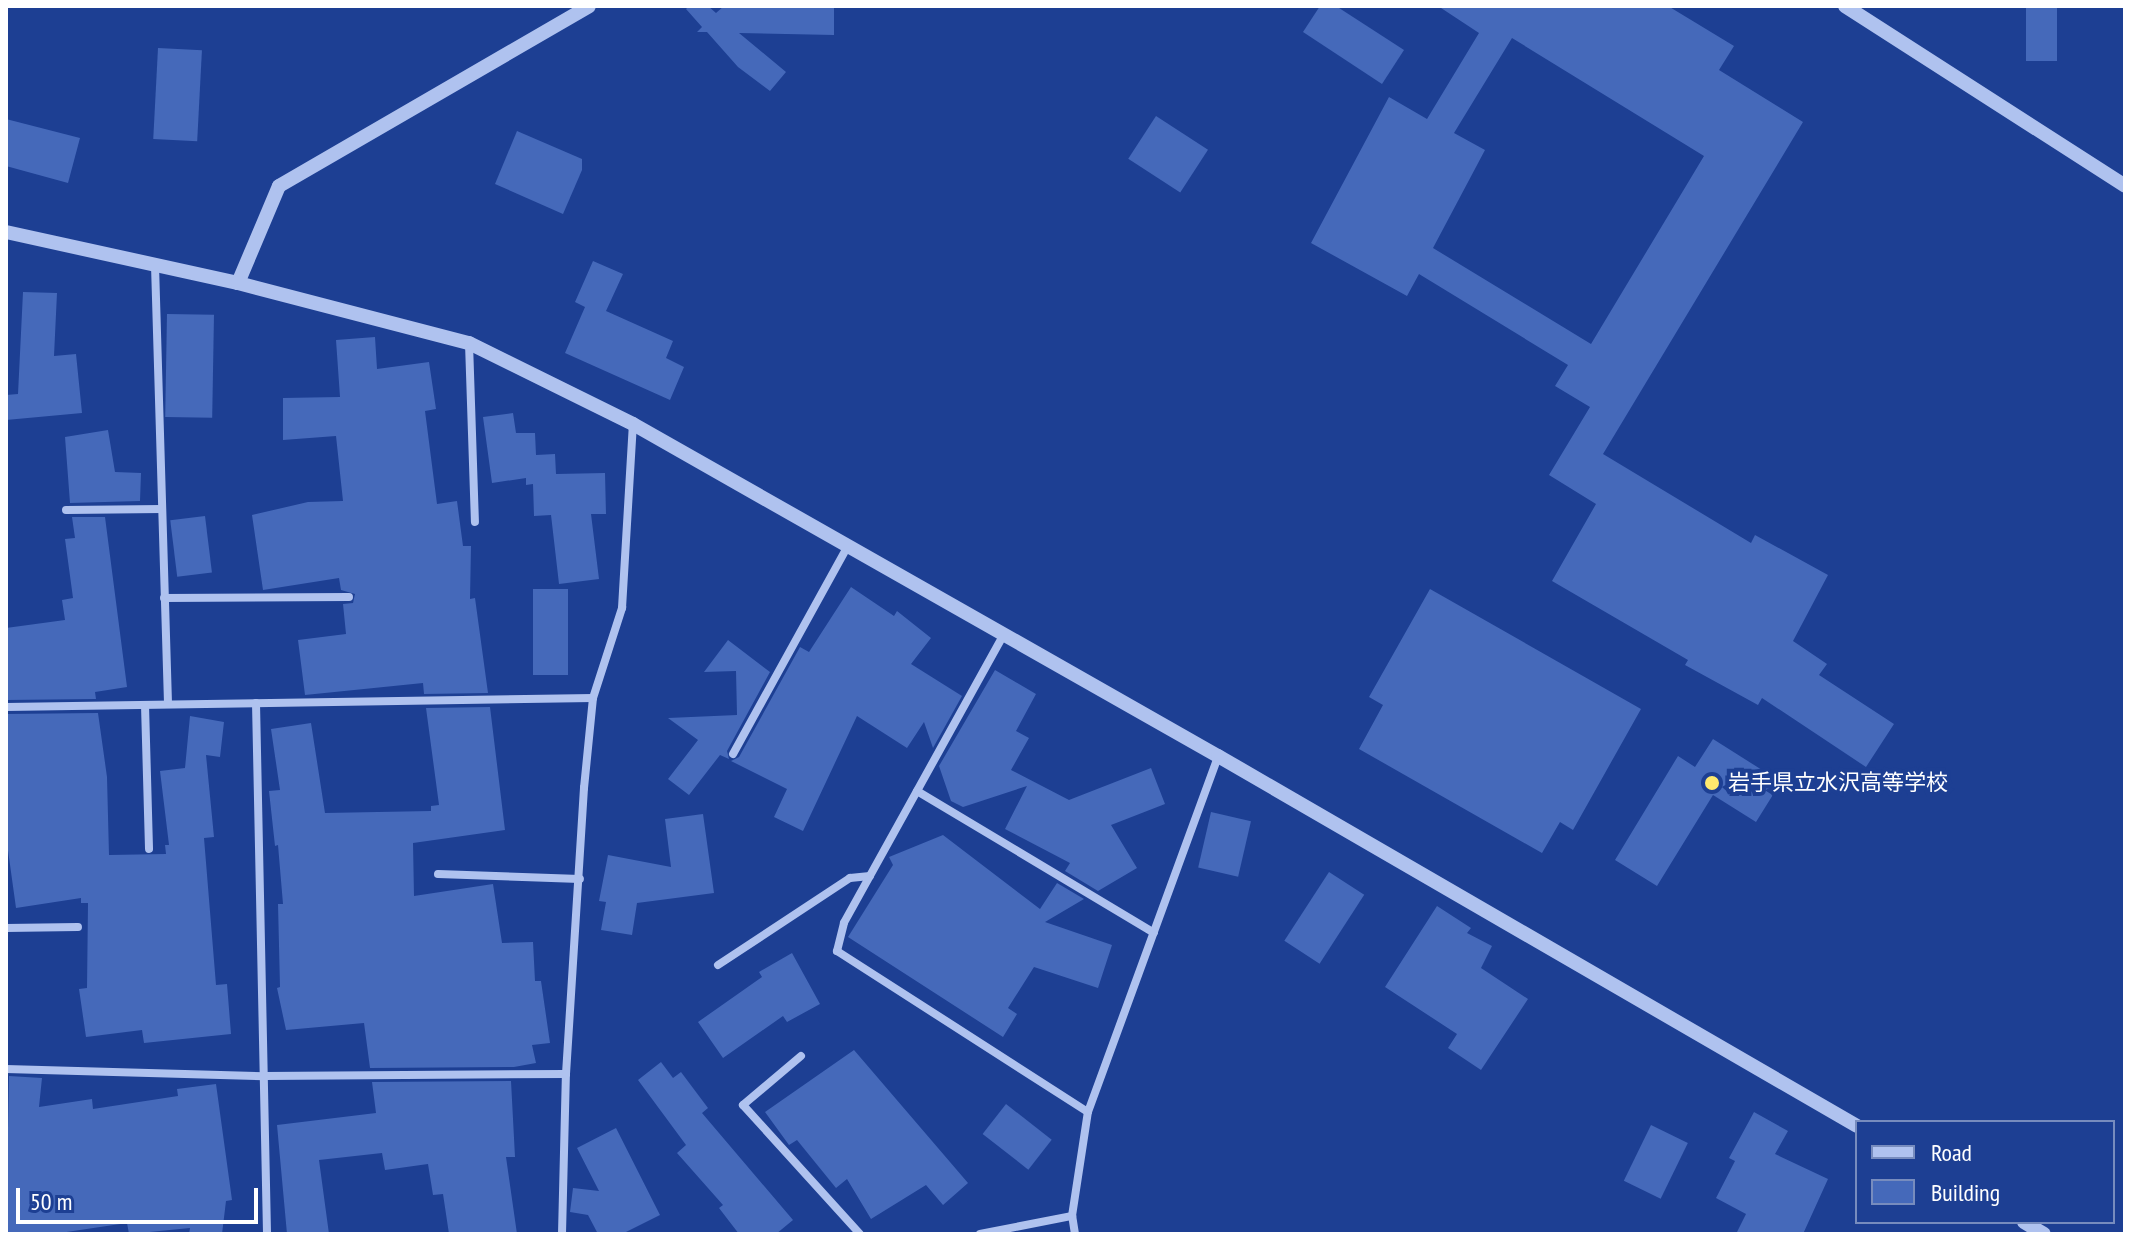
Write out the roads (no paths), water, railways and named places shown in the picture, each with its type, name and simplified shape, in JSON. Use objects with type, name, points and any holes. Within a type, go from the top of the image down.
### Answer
[{"type":"street","points":[[238,283],[279,186],[589,6]]},
{"type":"street","points":[[1845,6],[2125,186]]},
{"type":"street","points":[[6,232],[238,283],[469,343],[633,424],[1218,756],[1855,1125]]},
{"type":"street","points":[[155,265],[168,704]]},
{"type":"street","points":[[469,343],[475,522]]},
{"type":"street","points":[[562,1234],[566,1074],[593,698],[622,608],[633,424]]},
{"type":"street","points":[[66,510],[162,509]]},
{"type":"street","points":[[733,754],[848,546]]},
{"type":"street","points":[[164,598],[349,597]]},
{"type":"street","points":[[1004,634],[844,923],[837,951],[1088,1112]]},
{"type":"street","points":[[6,707],[593,698]]},
{"type":"street","points":[[256,703],[267,1234]]},
{"type":"street","points":[[145,705],[149,849]]},
{"type":"street","points":[[1075,1234],[1072,1216],[1088,1112],[1218,756]]},
{"type":"street","points":[[917,791],[1154,933]]},
{"type":"street","points":[[438,874],[580,879]]},
{"type":"street","points":[[718,965],[850,878],[870,876]]},
{"type":"street","points":[[6,928],[78,927]]},
{"type":"street","points":[[801,1056],[743,1105],[860,1234]]},
{"type":"street","points":[[6,1069],[264,1076],[566,1074]]},
{"type":"street","points":[[980,1234],[1072,1216]]},
{"type":"place","name":"岩手県立水沢高等学校","points":[[1712,783]]}]
